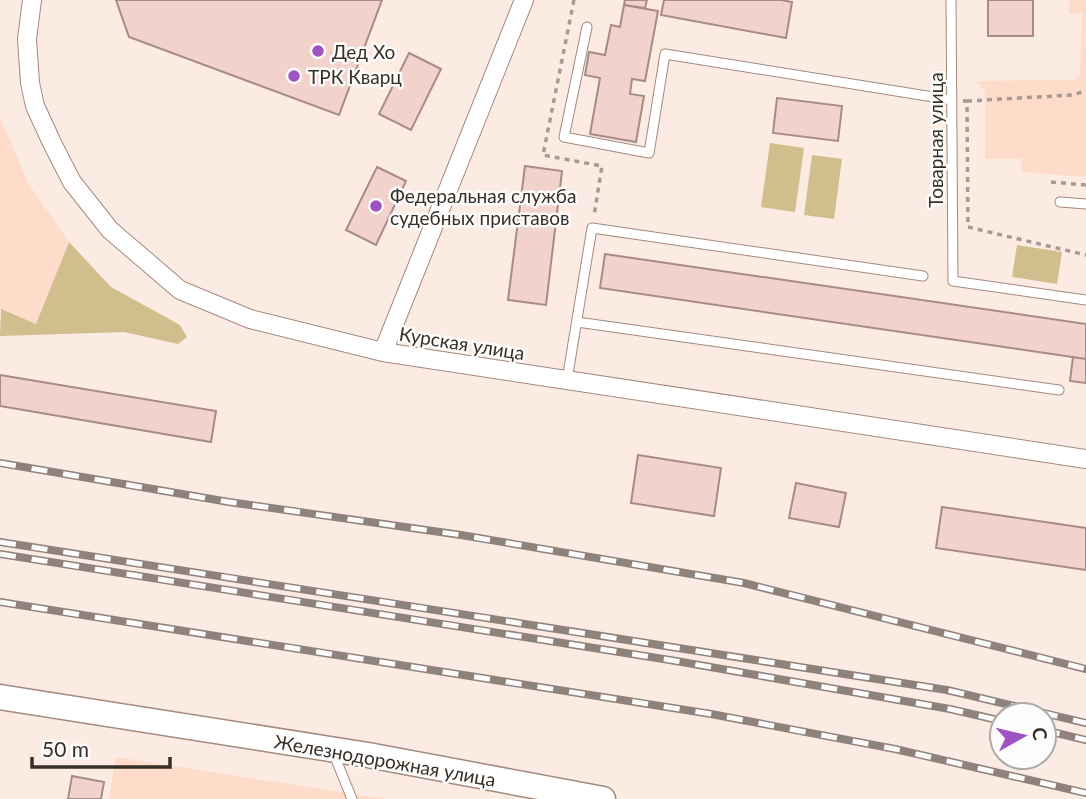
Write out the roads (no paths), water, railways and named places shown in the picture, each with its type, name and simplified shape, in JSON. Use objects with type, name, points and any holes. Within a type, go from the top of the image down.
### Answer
[{"type":"main road","name":"Железнодорожная улица","points":[[0,697],[332,750],[603,799]]},
{"type":"street","name":"Курская улица","points":[[32,0],[27,39],[30,83],[35,106],[72,182],[110,230],[180,290],[250,319],[383,352],[1086,459]]},
{"type":"street","points":[[383,352],[524,0]]},
{"type":"lane","name":"Товарная улица","points":[[951,0],[953,281],[1086,300]]},
{"type":"lane","points":[[587,27],[564,137],[649,153],[666,54],[952,100]]},
{"type":"lane","points":[[1060,202],[1086,204]]},
{"type":"lane","points":[[567,380],[592,228],[923,276]]},
{"type":"lane","points":[[577,322],[1059,390]]},
{"type":"lane","points":[[332,750],[352,799]]},
{"type":"railway","points":[[0,463],[229,502],[461,535],[744,583],[1086,669]]},
{"type":"railway","points":[[0,542],[947,690],[1086,723]]},
{"type":"railway","points":[[0,554],[676,661],[988,718]]},
{"type":"railway","points":[[0,602],[711,714],[895,749],[1086,793]]},
{"type":"railway","points":[[1058,733],[1086,740]]},
{"type":"place","name":"Дед Хо","points":[[318,51]]},
{"type":"place","name":"ТРК Кварц","points":[[294,76]]},
{"type":"place","name":"Федеральная служба судебных приставов","points":[[376,206]]}]
